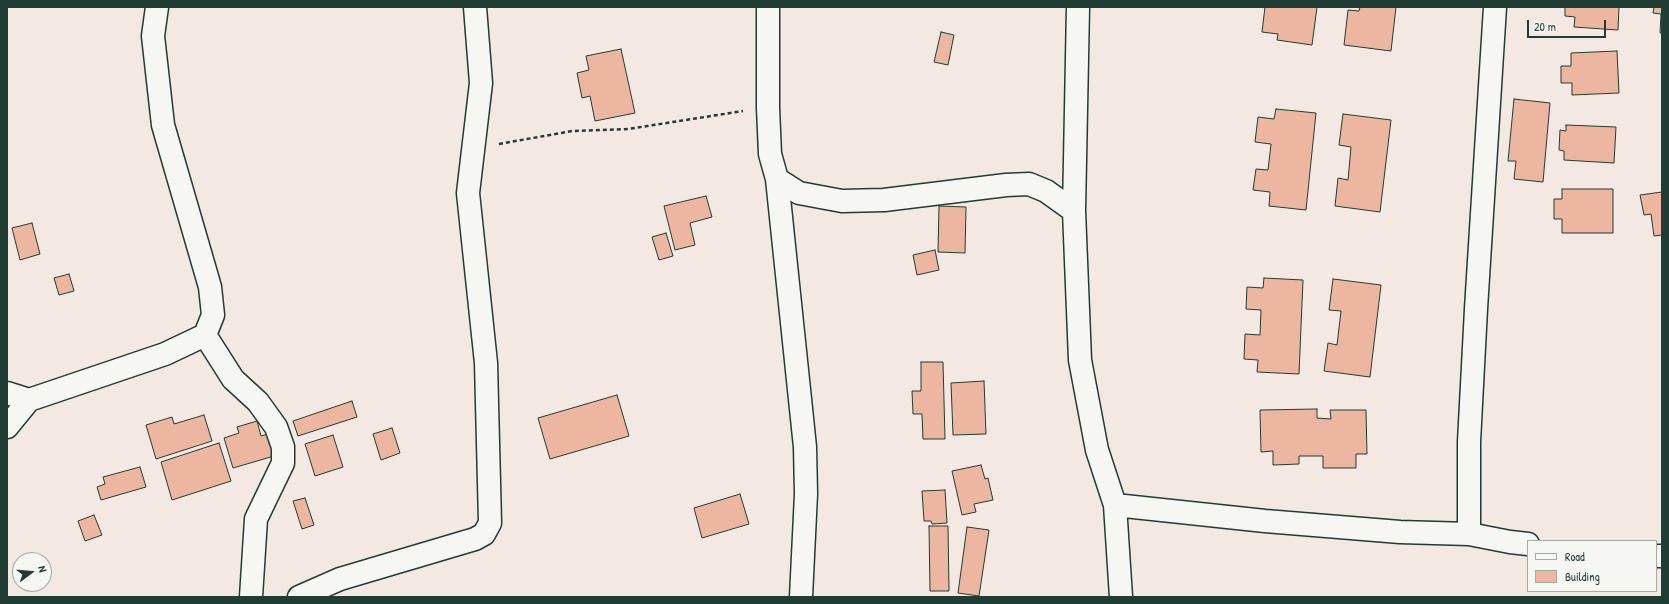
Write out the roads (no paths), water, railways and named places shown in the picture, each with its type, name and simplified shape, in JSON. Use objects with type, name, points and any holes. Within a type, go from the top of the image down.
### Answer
[{"type":"street","points":[[7,427],[29,400],[165,354],[205,335],[213,315],[210,287],[163,125],[153,36],[158,7]]},
{"type":"street","points":[[299,597],[340,579],[476,539],[484,534],[490,523],[486,363],[468,193],[480,83],[475,7]]},
{"type":"street","points":[[768,7],[768,108],[770,154],[777,179],[805,447],[806,494],[801,597]]},
{"type":"street","points":[[1078,7],[1074,211],[1080,360],[1097,450],[1115,505],[1121,597]]},
{"type":"street","points":[[1469,534],[1469,442],[1495,7]]},
{"type":"street","points":[[777,179],[799,193],[842,201],[884,200],[1006,184],[1029,184],[1046,191],[1074,211]]},
{"type":"street","points":[[205,335],[233,379],[258,402],[276,427],[283,447],[283,463],[256,519],[251,597]]},
{"type":"street","points":[[7,393],[29,400]]},
{"type":"street","points":[[1115,505],[1265,522],[1400,532],[1469,534],[1527,544]]}]
